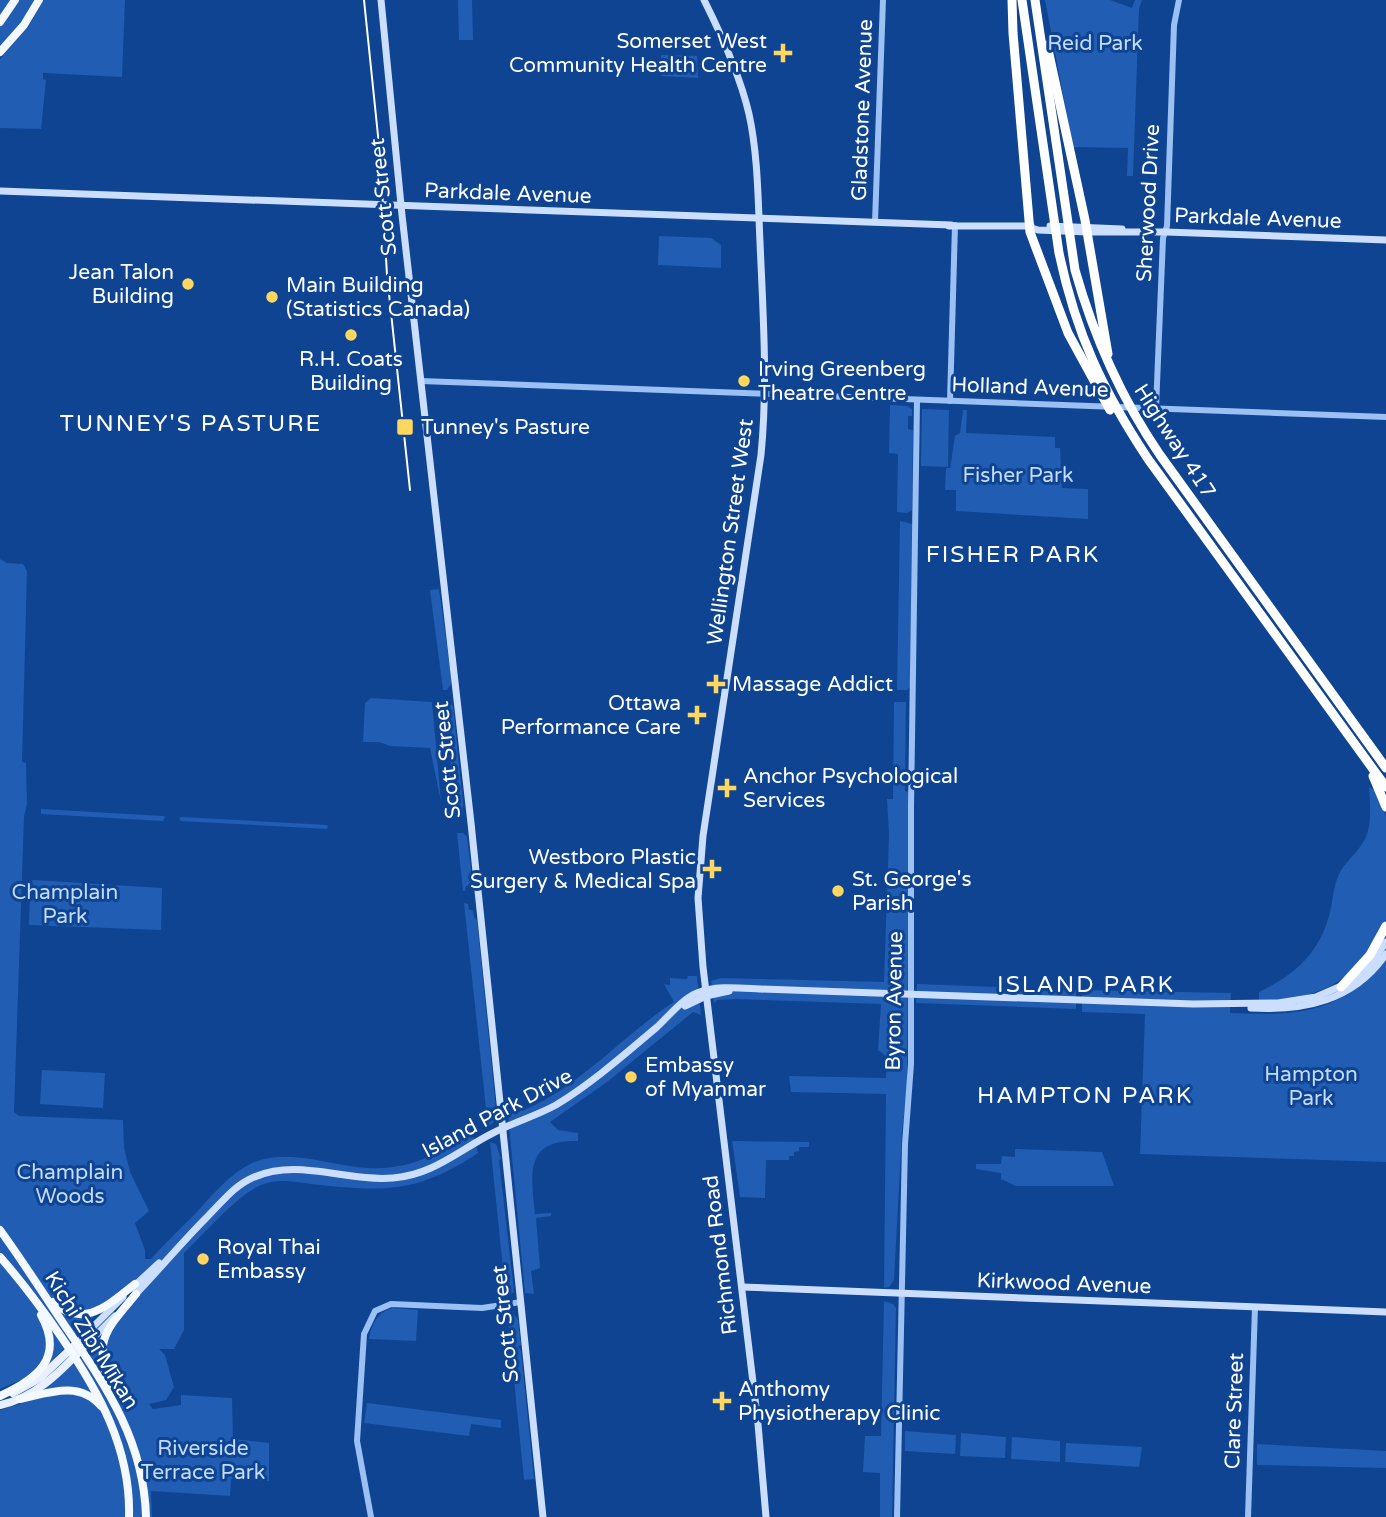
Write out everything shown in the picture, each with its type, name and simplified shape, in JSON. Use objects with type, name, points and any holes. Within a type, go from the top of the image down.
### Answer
[{"type":"highway","points":[[0,22],[15,0]]},
{"type":"highway","points":[[0,52],[24,25],[39,0]]},
{"type":"highway","points":[[1012,0],[1029,227],[1068,333],[1117,417],[1386,787]]},
{"type":"highway","points":[[1022,0],[1054,220],[1067,290],[1107,400]]},
{"type":"highway","name":"Highway 417","points":[[1035,0],[1069,236],[1087,314],[1113,376],[1134,416],[1318,677],[1386,768]]},
{"type":"highway","points":[[1038,18],[1051,60],[1087,230],[1102,328],[1113,376]]},
{"type":"highway","points":[[1366,762],[1386,807]]},
{"type":"highway","points":[[1341,987],[1370,955],[1386,926]]},
{"type":"highway","name":"Kichi Zībī Mīkan","points":[[0,1230],[76,1350],[111,1420],[127,1484],[129,1517]]},
{"type":"highway","name":"Kichi Zībī Mīkan","points":[[0,1257],[76,1350],[120,1413],[139,1464],[146,1517]]},
{"type":"highway","points":[[0,1396],[37,1374],[46,1362],[50,1349],[50,1338],[44,1320],[15,1274]]},
{"type":"highway","points":[[30,1275],[55,1304],[66,1312],[76,1314],[89,1314],[101,1309],[135,1284]]},
{"type":"highway","points":[[120,1413],[103,1368],[102,1347],[110,1326],[136,1294]]},
{"type":"highway","points":[[20,1399],[55,1391],[78,1391],[95,1399],[111,1420]]},
{"type":"main road","name":"Scott Street","points":[[381,0],[401,206],[471,823],[543,1517]]},
{"type":"main road","name":"Wellington Street West","points":[[704,0],[725,44],[749,112],[759,219],[766,396],[754,504],[698,877],[698,921],[705,993]]},
{"type":"main road","name":"Parkdale Avenue","points":[[0,191],[934,226],[1087,230],[1114,227],[1129,231],[1386,240]]},
{"type":"main road","name":"Island Park Drive","points":[[1221,1004],[1292,1001],[1315,997],[1341,987],[1371,964],[1386,942]]},
{"type":"main road","name":"Island Park Drive","points":[[0,1396],[33,1383],[76,1350],[136,1294],[173,1251],[230,1193],[246,1181],[262,1174],[293,1169],[363,1178],[406,1177],[436,1168],[489,1135],[536,1115],[580,1089],[675,1011],[705,993],[741,989],[1221,1004],[1278,1009],[1317,1004],[1339,996],[1356,986],[1386,954]]},
{"type":"main road","name":"Richmond Road","points":[[705,993],[766,1517]]},
{"type":"main road","name":"Island Park Drive","points":[[0,1405],[20,1399],[41,1388],[135,1284],[173,1251]]},
{"type":"main road","name":"Kirkwood Avenue","points":[[741,1287],[1386,1312]]},
{"type":"street","name":"Gladstone Avenue","points":[[875,222],[883,0]]},
{"type":"street","name":"Sherwood Drive","points":[[1156,408],[1174,24],[1179,0]]},
{"type":"street","points":[[950,401],[953,225]]},
{"type":"street","name":"Holland Avenue","points":[[421,381],[766,396],[1386,417]]},
{"type":"street","name":"Byron Avenue","points":[[897,1517],[905,1144],[910,1093],[917,400]]},
{"type":"street","points":[[371,1517],[357,1441],[364,1334],[370,1319],[380,1307],[391,1304],[474,1308],[521,1302]]},
{"type":"street","name":"Clare Street","points":[[1248,1517],[1255,1307]]},
{"type":"green space","points":[[0,0],[34,0],[22,22],[0,47]]},
{"type":"green space","points":[[44,0],[125,0],[122,77],[43,73],[43,79],[46,80],[41,129],[0,128],[0,59],[28,27]]},
{"type":"green space","points":[[458,0],[472,0],[473,40],[459,40]]},
{"type":"green space","name":"Reid Park","points":[[1045,0],[1110,0],[1132,8],[1135,0],[1142,0],[1139,8],[1133,176],[1127,176],[1128,148],[1073,147]]},
{"type":"green space","points":[[661,55],[697,56],[698,78],[661,76]]},
{"type":"green space","points":[[659,236],[711,238],[721,245],[721,268],[658,265]]},
{"type":"green space","points":[[890,405],[912,409],[912,416],[908,416],[908,429],[913,430],[912,510],[907,513],[897,512],[898,454],[889,453]]},
{"type":"green space","points":[[922,409],[949,410],[948,467],[921,466]]},
{"type":"green space","name":"Fisher Park","points":[[963,410],[967,410],[966,433],[1055,437],[1055,448],[1060,448],[1062,488],[1088,489],[1088,519],[956,511],[956,490],[945,490],[946,468],[950,468],[955,436],[960,433]]},
{"type":"green space","points":[[900,521],[912,524],[910,687],[907,690],[897,690]]},
{"type":"green space","points":[[0,559],[7,563],[23,564],[27,571],[22,762],[26,763],[27,804],[24,817],[14,1112],[19,1116],[123,1120],[124,1148],[130,1172],[149,1211],[135,1223],[145,1250],[145,1259],[151,1259],[220,1187],[252,1163],[295,1157],[354,1167],[398,1166],[435,1154],[472,1132],[478,1153],[438,1175],[402,1186],[365,1188],[290,1181],[261,1185],[242,1197],[184,1253],[184,1330],[174,1349],[159,1349],[165,1355],[174,1387],[166,1400],[149,1404],[153,1409],[181,1405],[181,1395],[232,1398],[233,1439],[269,1443],[269,1481],[231,1479],[230,1496],[151,1491],[152,1517],[0,1517],[0,1410],[52,1394],[43,1390],[87,1352],[142,1291],[132,1281],[96,1314],[44,1370],[0,1389]]},
{"type":"green space","points":[[439,589],[451,675],[451,684],[447,690],[443,690],[430,590]]},
{"type":"green space","points":[[371,698],[432,702],[441,802],[430,748],[363,742],[365,703]]},
{"type":"green space","points":[[444,701],[453,706],[463,802],[463,814],[456,820]]},
{"type":"green space","points":[[894,702],[906,702],[905,791],[909,792],[907,1089],[894,1280],[889,1287],[884,1288],[886,1094],[791,1092],[789,1076],[886,1078],[887,1057],[878,1050],[881,1004],[735,999],[717,1000],[714,1003],[711,981],[721,978],[884,982],[889,834],[887,799],[893,799]]},
{"type":"green space","points":[[1369,787],[1375,790],[1386,816],[1386,920],[1377,940],[1366,957],[1337,982],[1300,996],[1259,1000],[1259,992],[1294,971],[1318,942],[1329,916],[1339,874],[1366,838],[1370,817]]},
{"type":"green space","points":[[41,809],[165,817],[163,821],[41,814]]},
{"type":"green space","points":[[181,817],[328,826],[327,829],[181,821]]},
{"type":"green space","points":[[457,833],[463,833],[467,837],[473,886],[466,886],[465,891],[463,891]]},
{"type":"green space","name":"Champlain Park","points":[[33,880],[162,888],[161,930],[29,925],[30,883]]},
{"type":"green space","points":[[464,903],[468,904],[469,910],[473,910],[477,920],[497,1119],[488,1127]]},
{"type":"green space","name":"Hampton Park","points":[[1386,960],[1386,1162],[1140,1154],[1145,1014],[1082,1012],[1082,990],[1231,993],[1230,1013],[1297,1012],[1316,1008],[1352,991]]},
{"type":"green space","points":[[688,976],[697,976],[701,1015],[693,1012],[607,1082],[550,1122],[558,1130],[578,1133],[578,1141],[548,1146],[535,1162],[532,1185],[535,1214],[551,1213],[551,1216],[536,1218],[540,1268],[531,1271],[534,1294],[525,1293],[508,1115],[552,1096],[594,1065],[674,1002],[664,984],[670,985],[670,978],[687,979]]},
{"type":"green space","points":[[917,984],[1076,990],[1076,1009],[916,1003]]},
{"type":"green space","points":[[42,1070],[105,1073],[103,1108],[40,1104]]},
{"type":"green space","points":[[732,1141],[809,1142],[809,1147],[799,1147],[794,1156],[789,1156],[789,1160],[766,1160],[765,1198],[740,1197]]},
{"type":"green space","points":[[490,1142],[496,1144],[501,1159],[514,1292],[506,1298]]},
{"type":"green space","points":[[1015,1149],[1102,1152],[1114,1186],[1016,1186],[1001,1179],[1001,1173],[976,1169],[976,1164],[1001,1164],[1002,1156],[1015,1157]]},
{"type":"green space","points":[[884,1301],[896,1308],[892,1517],[880,1517],[880,1473],[863,1472],[865,1436],[881,1436]]},
{"type":"green space","points":[[393,1308],[418,1310],[416,1341],[369,1339],[376,1319]]},
{"type":"green space","points":[[507,1310],[512,1311],[518,1320],[521,1345],[518,1346],[521,1351],[534,1479],[524,1480]]},
{"type":"green space","points":[[367,1403],[501,1420],[501,1428],[471,1424],[469,1436],[364,1423]]},
{"type":"green space","points":[[905,1431],[956,1435],[955,1454],[905,1451]]},
{"type":"green space","points":[[961,1433],[1006,1437],[1005,1458],[960,1456]]},
{"type":"green space","points":[[1012,1437],[1060,1441],[1060,1462],[1011,1459]]},
{"type":"green space","points":[[1066,1443],[1142,1447],[1139,1467],[1065,1462]]},
{"type":"green space","points":[[1257,1444],[1386,1451],[1386,1468],[1257,1465]]},
{"type":"tram line","points":[[364,0],[380,155],[387,275],[410,490]]},
{"type":"place","name":"Somerset West Community Health Centre","points":[[783,53]]},
{"type":"place","name":"Jean Talon Building","points":[[188,284]]},
{"type":"place","name":"Main Building (Statistics Canada)","points":[[272,297]]},
{"type":"place","name":"R.H. Coats Building","points":[[351,335]]},
{"type":"place","name":"Irving Greenberg Theatre Centre","points":[[744,381]]},
{"type":"place","name":"Tunney's Pasture","points":[[405,427]]},
{"type":"place","name":"Massage Addict","points":[[716,684]]},
{"type":"place","name":"Ottawa Performance Care","points":[[697,715]]},
{"type":"place","name":"Anchor Psychological Services","points":[[727,788]]},
{"type":"place","name":"Westboro Plastic Surgery & Medical Spa","points":[[712,869]]},
{"type":"place","name":"St. George's Parish","points":[[838,891]]},
{"type":"place","name":"Embassy of Myanmar","points":[[631,1077]]},
{"type":"place","name":"Royal Thai Embassy","points":[[203,1259]]},
{"type":"place","name":"Anthomy Physiotherapy Clinic","points":[[722,1401]]},
{"type":"district","name":"TUNNEY'S PASTURE","points":[[191,423]]},
{"type":"district","name":"FISHER PARK","points":[[1013,554]]},
{"type":"district","name":"ISLAND PARK","points":[[1086,984]]},
{"type":"district","name":"HAMPTON PARK","points":[[1085,1095]]},
{"type":"park label","name":"Champlain Woods","points":[[70,1184]]},
{"type":"park label","name":"Riverside Terrace Park","points":[[203,1460]]}]
